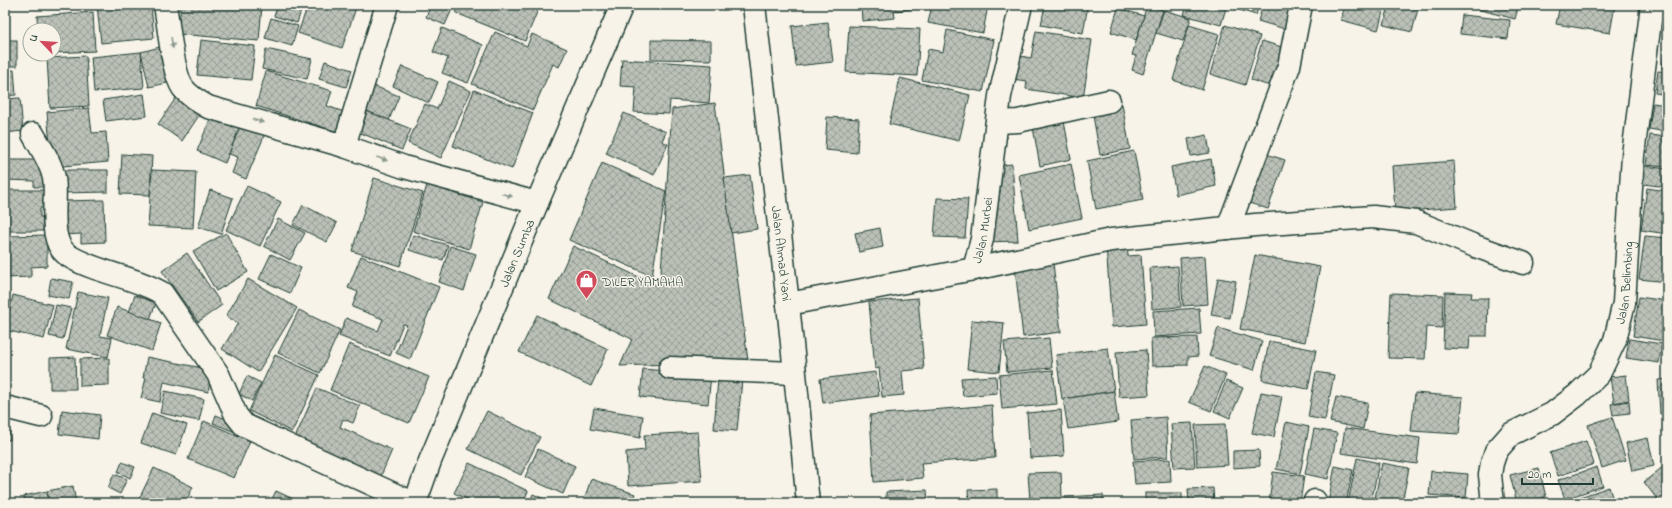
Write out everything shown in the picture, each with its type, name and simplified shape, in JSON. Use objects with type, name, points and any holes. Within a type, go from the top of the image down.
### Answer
[{"type":"main road","points":[[165,5],[177,76],[183,89],[194,99],[208,106],[344,146],[404,166],[538,203]]},
{"type":"main road","points":[[344,146],[387,5]]},
{"type":"main road","name":"Jalan Sumba","points":[[414,503],[430,461],[622,5]]},
{"type":"main road","name":"Jalan Ahmad Yani","points":[[754,5],[788,304],[808,503]]},
{"type":"main road","name":"Jalan Murbei","points":[[788,304],[974,269],[982,239],[986,200],[998,122],[1000,96],[1021,5]]},
{"type":"main road","points":[[1228,228],[1289,66],[1301,5]]},
{"type":"main road","name":"Jalan Belimbing","points":[[1492,503],[1490,475],[1496,451],[1511,434],[1552,414],[1577,394],[1598,374],[1615,340],[1624,302],[1633,155],[1652,5]]},
{"type":"main road","points":[[998,122],[1018,121],[1110,101]]},
{"type":"main road","points":[[33,134],[48,161],[53,176],[55,188],[54,229],[64,252],[87,264],[152,288],[162,294],[218,374],[236,415],[244,425],[414,503]]},
{"type":"main road","points":[[974,269],[1112,240],[1228,228],[1373,216],[1416,222],[1475,246],[1523,262]]},
{"type":"main road","points":[[670,368],[794,373]]},
{"type":"main road","points":[[5,409],[9,408],[41,416]]},
{"type":"building","points":[[5,5],[34,5],[34,7]]},
{"type":"building","points":[[97,5],[151,5],[154,38],[101,43]]},
{"type":"building","points":[[181,5],[262,5],[259,41],[178,34]]},
{"type":"building","points":[[278,5],[303,5],[297,23],[274,16]]},
{"type":"building","points":[[308,5],[346,5],[356,8],[342,48],[298,33]]},
{"type":"building","points":[[431,5],[449,5],[453,7],[445,25],[426,17]]},
{"type":"building","points":[[460,5],[540,5],[525,41],[456,13]]},
{"type":"building","points":[[861,5],[930,5],[930,7],[894,11],[895,18],[862,21]]},
{"type":"building","points":[[932,5],[988,5],[983,33],[928,23]]},
{"type":"building","points":[[1045,5],[1088,5],[1083,33],[1041,25]]},
{"type":"building","points":[[1147,5],[1163,10],[1143,74],[1132,70],[1136,56],[1132,55]]},
{"type":"building","points":[[1187,5],[1217,5],[1226,8],[1221,25],[1184,15]]},
{"type":"building","points":[[1223,5],[1259,5],[1256,15]]},
{"type":"building","points":[[1263,5],[1293,5],[1285,29],[1258,21]]},
{"type":"building","points":[[1345,5],[1385,5],[1378,30],[1341,20]]},
{"type":"building","points":[[1389,5],[1419,5],[1412,32],[1384,25]]},
{"type":"building","points":[[1470,5],[1526,5],[1525,10],[1518,8],[1515,19],[1469,7]]},
{"type":"building","points":[[1560,5],[1615,5],[1610,33],[1556,24]]},
{"type":"building","points":[[1118,8],[1144,16],[1136,40],[1111,32]]},
{"type":"building","points":[[1164,10],[1191,18],[1183,41],[1156,33]]},
{"type":"building","points":[[93,12],[95,51],[62,53],[62,22],[37,22],[37,16]]},
{"type":"building","points":[[1462,15],[1510,20],[1508,39],[1460,34]]},
{"type":"building","points":[[271,18],[298,26],[292,46],[265,38]]},
{"type":"building","points":[[828,22],[833,62],[796,66],[792,26]]},
{"type":"building","points":[[1189,25],[1219,34],[1202,90],[1173,80]]},
{"type":"building","points":[[1225,25],[1260,36],[1245,85],[1210,74]]},
{"type":"building","points":[[849,26],[920,29],[917,76],[846,72]]},
{"type":"building","points":[[442,28],[483,45],[468,83],[442,73],[448,58],[433,52]]},
{"type":"building","points":[[1667,29],[1667,69],[1662,69]]},
{"type":"building","points":[[947,30],[994,40],[983,92],[922,80],[928,49],[943,52]]},
{"type":"building","points":[[1036,31],[1092,40],[1083,98],[1026,89],[1027,81],[1012,79],[1015,55],[1031,58]]},
{"type":"building","points":[[495,32],[527,46],[532,34],[567,49],[559,67],[553,64],[533,110],[472,84]]},
{"type":"building","points":[[5,40],[17,40],[17,66],[5,66]]},
{"type":"building","points":[[201,40],[255,46],[251,80],[197,75]]},
{"type":"building","points":[[651,40],[711,41],[711,60],[651,59]]},
{"type":"building","points":[[1262,41],[1288,49],[1276,88],[1251,80]]},
{"type":"building","points":[[160,47],[167,83],[149,87],[141,52]]},
{"type":"building","points":[[266,49],[312,59],[307,79],[262,69]]},
{"type":"building","points":[[141,52],[144,88],[94,92],[91,57]]},
{"type":"building","points":[[86,56],[89,106],[50,108],[47,62],[62,62],[62,57]]},
{"type":"building","points":[[622,59],[712,65],[709,103],[670,100],[669,114],[634,112],[636,87],[620,86]]},
{"type":"building","points":[[325,61],[352,70],[346,87],[319,79]]},
{"type":"building","points":[[402,66],[438,82],[429,103],[393,86]]},
{"type":"building","points":[[14,70],[16,95],[5,96],[5,71]]},
{"type":"building","points":[[266,71],[332,91],[327,106],[344,112],[338,132],[256,106]]},
{"type":"building","points":[[1658,71],[1667,72],[1667,95],[1655,93]]},
{"type":"building","points":[[900,78],[970,95],[959,141],[889,124]]},
{"type":"building","points":[[449,81],[471,91],[441,158],[408,143],[425,104],[437,109]]},
{"type":"building","points":[[374,86],[399,96],[389,120],[364,110]]},
{"type":"building","points":[[474,90],[533,113],[512,169],[453,146]]},
{"type":"building","points":[[144,94],[147,116],[106,121],[103,100]]},
{"type":"building","points":[[178,95],[202,111],[182,141],[158,124]]},
{"type":"building","points":[[20,98],[23,131],[5,133],[5,99]]},
{"type":"building","points":[[715,103],[748,361],[620,366],[632,339],[549,299],[573,246],[660,287],[672,109]]},
{"type":"building","points":[[1653,103],[1667,105],[1667,132],[1649,129]]},
{"type":"building","points":[[1122,104],[1130,149],[1100,155],[1092,110]]},
{"type":"building","points":[[89,108],[92,133],[106,132],[108,162],[52,167],[47,112]]},
{"type":"building","points":[[364,110],[411,129],[402,150],[356,131]]},
{"type":"building","points":[[213,112],[241,124],[225,163],[197,151]]},
{"type":"building","points":[[624,113],[666,132],[662,141],[668,144],[654,175],[606,153]]},
{"type":"building","points":[[1063,116],[1071,159],[1040,166],[1032,122]]},
{"type":"building","points":[[827,117],[859,119],[857,153],[825,150]]},
{"type":"building","points":[[241,124],[265,134],[246,179],[232,173],[238,157],[229,154]]},
{"type":"building","points":[[1207,135],[1210,153],[1191,156],[1188,139]]},
{"type":"building","points":[[1650,135],[1667,137],[1667,167],[1646,165]]},
{"type":"building","points":[[1134,151],[1143,200],[1096,209],[1087,161]]},
{"type":"building","points":[[1260,152],[1285,160],[1268,209],[1243,201]]},
{"type":"building","points":[[122,154],[152,156],[150,195],[120,194]]},
{"type":"building","points":[[1211,159],[1216,186],[1176,195],[1171,167]]},
{"type":"building","points":[[5,160],[46,160],[46,187],[34,187],[34,181],[5,180]]},
{"type":"building","points":[[1454,161],[1457,207],[1395,212],[1392,166]]},
{"type":"building","points":[[602,163],[666,191],[652,276],[569,240]]},
{"type":"building","points":[[1012,164],[1018,241],[985,242],[995,166]]},
{"type":"building","points":[[1071,164],[1082,218],[1029,229],[1019,175]]},
{"type":"building","points":[[1645,166],[1667,169],[1667,187],[1643,184]]},
{"type":"building","points":[[60,170],[108,170],[108,192],[60,193]]},
{"type":"building","points":[[152,170],[196,172],[193,228],[148,226]]},
{"type":"building","points":[[750,175],[757,229],[731,233],[724,178]]},
{"type":"building","points":[[374,178],[423,193],[400,266],[352,251]]},
{"type":"building","points":[[427,185],[483,202],[469,249],[413,231]]},
{"type":"building","points":[[247,186],[281,202],[260,246],[226,230]]},
{"type":"building","points":[[1647,188],[1667,191],[1667,234],[1641,230]]},
{"type":"building","points":[[5,190],[46,190],[46,208],[40,208],[40,217],[45,217],[44,231],[5,231]]},
{"type":"building","points":[[210,190],[233,198],[221,234],[198,227]]},
{"type":"building","points":[[937,198],[968,199],[965,238],[934,237]]},
{"type":"building","points":[[104,200],[105,242],[81,243],[81,234],[65,235],[63,201]]},
{"type":"building","points":[[303,205],[337,223],[327,242],[293,225]]},
{"type":"building","points":[[278,219],[305,233],[290,260],[264,246]]},
{"type":"building","points":[[880,228],[883,247],[859,252],[855,233]]},
{"type":"building","points":[[226,233],[248,272],[216,291],[193,251]]},
{"type":"building","points":[[47,235],[47,266],[31,267],[31,277],[5,278],[5,236]]},
{"type":"building","points":[[413,235],[448,245],[443,260],[409,250]]},
{"type":"building","points":[[1645,236],[1667,238],[1667,282],[1639,279]]},
{"type":"building","points":[[1127,243],[1128,256],[1141,255],[1146,324],[1112,327],[1106,245]]},
{"type":"building","points":[[450,246],[476,254],[464,291],[439,282]]},
{"type":"building","points":[[187,253],[222,305],[198,322],[162,271]]},
{"type":"building","points":[[271,254],[301,268],[290,293],[259,279]]},
{"type":"building","points":[[1255,255],[1320,267],[1305,342],[1240,329]]},
{"type":"building","points":[[361,256],[439,287],[410,359],[396,353],[407,325],[403,324],[390,356],[339,336],[346,318],[378,331],[383,319],[352,307],[358,292],[348,288]]},
{"type":"building","points":[[1205,256],[1208,304],[1183,306],[1180,258]]},
{"type":"building","points":[[1053,263],[1061,332],[1023,337],[1015,268]]},
{"type":"building","points":[[1178,266],[1181,307],[1152,309],[1150,268]]},
{"type":"building","points":[[51,278],[73,282],[69,299],[48,295]]},
{"type":"building","points":[[1218,278],[1236,281],[1230,318],[1211,315]]},
{"type":"building","points":[[248,279],[297,308],[258,372],[222,349],[238,323],[226,316]]},
{"type":"building","points":[[78,292],[108,298],[100,336],[112,338],[108,357],[66,349]]},
{"type":"building","points":[[1445,292],[1472,293],[1471,298],[1488,298],[1487,336],[1470,336],[1469,349],[1443,348]]},
{"type":"building","points":[[1391,293],[1443,295],[1442,328],[1427,327],[1425,359],[1388,358]]},
{"type":"building","points":[[13,295],[53,305],[44,339],[5,330]]},
{"type":"building","points":[[135,295],[156,303],[150,319],[129,312]]},
{"type":"building","points":[[1639,297],[1667,301],[1667,321],[1664,341],[1633,336]]},
{"type":"building","points":[[918,298],[924,369],[902,371],[904,395],[882,397],[879,368],[875,369],[869,302]]},
{"type":"building","points":[[56,305],[71,308],[63,339],[49,336]]},
{"type":"building","points":[[117,307],[161,323],[152,351],[107,335]]},
{"type":"building","points":[[1199,308],[1201,334],[1154,337],[1153,311]]},
{"type":"building","points":[[299,310],[340,330],[320,373],[278,353]]},
{"type":"building","points":[[537,315],[608,349],[591,386],[519,352]]},
{"type":"building","points":[[972,320],[1004,323],[999,372],[967,369]]},
{"type":"building","points":[[1218,328],[1262,341],[1254,370],[1209,356]]},
{"type":"building","points":[[1197,337],[1198,356],[1188,357],[1188,365],[1152,366],[1151,338]]},
{"type":"building","points":[[1049,338],[1052,368],[1007,372],[1004,342]]},
{"type":"building","points":[[1629,339],[1662,344],[1659,363],[1626,358]]},
{"type":"building","points":[[1269,341],[1316,350],[1308,389],[1262,380]]},
{"type":"building","points":[[349,344],[429,377],[409,423],[330,390]]},
{"type":"building","points":[[1108,348],[1114,391],[1062,399],[1056,355]]},
{"type":"building","points":[[1146,350],[1149,395],[1119,397],[1116,352]]},
{"type":"building","points":[[275,355],[319,375],[292,432],[249,411]]},
{"type":"building","points":[[75,357],[76,389],[50,389],[50,358]]},
{"type":"building","points":[[147,357],[212,370],[208,392],[164,382],[160,402],[141,398],[146,378],[143,378]]},
{"type":"building","points":[[109,358],[109,385],[80,386],[80,359]]},
{"type":"building","points":[[1205,366],[1226,375],[1211,411],[1189,402]]},
{"type":"building","points":[[643,369],[711,375],[708,404],[640,397]]},
{"type":"building","points":[[1053,370],[1057,404],[1002,409],[999,375]]},
{"type":"building","points":[[876,372],[879,396],[823,403],[820,379]]},
{"type":"building","points":[[1316,372],[1334,375],[1325,420],[1308,417]]},
{"type":"building","points":[[1626,375],[1629,400],[1614,403],[1610,377]]},
{"type":"building","points":[[247,376],[261,383],[252,401],[239,394]]},
{"type":"building","points":[[996,376],[997,393],[963,396],[961,378]]},
{"type":"building","points":[[718,378],[742,380],[737,431],[714,429]]},
{"type":"building","points":[[1667,379],[1667,414],[1660,414],[1658,380]]},
{"type":"building","points":[[1226,381],[1243,388],[1230,418],[1214,411]]},
{"type":"building","points":[[317,388],[360,406],[353,423],[343,419],[340,427],[392,450],[380,478],[294,440]]},
{"type":"building","points":[[165,391],[204,399],[199,421],[160,413]]},
{"type":"building","points":[[1114,391],[1118,422],[1068,429],[1063,399]]},
{"type":"building","points":[[1261,392],[1282,396],[1274,437],[1252,433]]},
{"type":"building","points":[[1415,393],[1463,397],[1459,434],[1411,431]]},
{"type":"building","points":[[1336,397],[1368,403],[1363,429],[1330,422]]},
{"type":"building","points":[[1629,401],[1630,413],[1613,415],[1611,404]]},
{"type":"building","points":[[992,405],[995,458],[921,463],[923,478],[874,482],[870,415]]},
{"type":"building","points":[[594,408],[643,416],[640,438],[590,429]]},
{"type":"building","points":[[62,410],[100,415],[98,439],[59,434]]},
{"type":"building","points":[[1061,410],[1064,456],[1030,458],[1027,413]]},
{"type":"building","points":[[487,411],[540,437],[521,475],[468,449]]},
{"type":"building","points":[[152,413],[187,425],[176,455],[141,443]]},
{"type":"building","points":[[216,415],[245,427],[242,435],[213,423]]},
{"type":"building","points":[[1166,417],[1168,457],[1134,459],[1131,420]]},
{"type":"building","points":[[1612,417],[1626,460],[1602,468],[1588,425]]},
{"type":"building","points":[[204,421],[250,441],[234,478],[188,459]]},
{"type":"building","points":[[1286,422],[1309,427],[1300,474],[1276,469]]},
{"type":"building","points":[[1192,423],[1195,467],[1174,468],[1171,424]]},
{"type":"building","points":[[1225,424],[1228,465],[1197,467],[1195,425]]},
{"type":"building","points":[[5,426],[9,426],[10,440],[5,440]]},
{"type":"building","points":[[1345,428],[1420,438],[1417,464],[1341,453]]},
{"type":"building","points":[[1314,429],[1337,433],[1328,479],[1305,474]]},
{"type":"building","points":[[698,432],[702,481],[628,486],[626,452],[645,450],[644,435]]},
{"type":"building","points":[[1648,438],[1654,466],[1632,471],[1626,443]]},
{"type":"building","points":[[1586,441],[1594,464],[1558,476],[1550,453]]},
{"type":"building","points":[[538,449],[575,466],[563,494],[525,477]]},
{"type":"building","points":[[1259,450],[1260,466],[1233,468],[1233,451]]},
{"type":"building","points":[[1357,458],[1379,463],[1371,503],[1348,503]]},
{"type":"building","points":[[1170,459],[1171,482],[1135,484],[1133,461]]},
{"type":"building","points":[[122,462],[135,467],[130,478],[118,472]]},
{"type":"building","points":[[469,463],[528,491],[523,503],[475,503],[454,493]]},
{"type":"building","points":[[1382,463],[1409,468],[1402,503],[1374,503]]},
{"type":"building","points":[[1335,466],[1353,470],[1346,503],[1328,503]]},
{"type":"building","points":[[1664,466],[1667,471],[1667,503],[1660,503],[1644,482]]},
{"type":"building","points":[[1597,467],[1603,486],[1565,499],[1558,480]]},
{"type":"building","points":[[154,468],[193,487],[185,503],[137,503]]},
{"type":"building","points":[[1539,468],[1546,497],[1517,503],[1510,475]]},
{"type":"building","points":[[1431,471],[1468,474],[1466,498],[1429,495]]},
{"type":"building","points":[[1061,472],[1062,497],[1103,495],[1104,503],[1042,503],[1042,500],[1030,501],[1028,473]]},
{"type":"building","points":[[1273,472],[1304,476],[1300,503],[1269,503]]},
{"type":"building","points":[[114,474],[127,479],[120,494],[108,488]]},
{"type":"building","points":[[591,479],[635,494],[632,503],[583,503]]},
{"type":"building","points":[[73,486],[76,503],[49,503],[47,491]]},
{"type":"building","points":[[1609,487],[1614,503],[1582,503],[1580,497]]},
{"type":"building","points":[[1213,488],[1214,503],[1189,503],[1188,489]]},
{"type":"building","points":[[997,489],[997,503],[969,503],[968,490]]},
{"type":"building","points":[[927,490],[928,503],[886,503],[886,492]]},
{"type":"building","points":[[47,491],[49,503],[25,503],[24,496]]},
{"type":"building","points":[[276,491],[302,503],[270,503]]},
{"type":"building","points":[[1145,493],[1182,493],[1182,503],[1145,503]]},
{"type":"building","points":[[533,494],[553,503],[529,503]]},
{"type":"building","points":[[1545,500],[1546,503],[1532,503]]},
{"type":"place","name":"DILER YAMAHA","points":[[587,300]]}]
